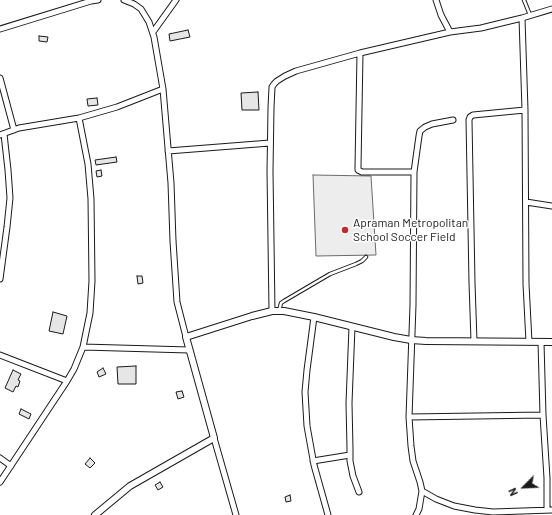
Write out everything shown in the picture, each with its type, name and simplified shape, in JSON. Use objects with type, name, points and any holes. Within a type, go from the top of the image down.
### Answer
[{"type":"street","points":[[0,29],[98,0]]},
{"type":"street","points":[[124,0],[141,9],[153,32],[163,89],[171,182],[177,302],[236,515]]},
{"type":"street","points":[[153,32],[176,0]]},
{"type":"street","points":[[436,0],[450,32]]},
{"type":"street","points":[[272,311],[270,143],[272,88],[274,84],[285,76],[296,71],[360,53],[450,32],[481,28],[552,9]]},
{"type":"street","points":[[522,18],[525,110],[526,284],[529,342]]},
{"type":"street","points":[[360,53],[358,170],[362,172],[414,172]]},
{"type":"street","points":[[0,78],[14,130]]},
{"type":"street","points":[[0,279],[10,198],[8,170],[2,135],[20,128],[79,118],[117,107],[163,89]]},
{"type":"street","points":[[474,341],[469,120],[473,115],[525,110]]},
{"type":"street","points":[[0,482],[67,381],[84,347],[90,312],[92,281],[91,199],[88,164],[79,118]]},
{"type":"street","points":[[416,515],[422,491],[413,461],[409,417],[413,304],[414,172],[418,136],[420,131],[432,124],[453,120]]},
{"type":"street","points":[[168,151],[270,143]]},
{"type":"street","points":[[526,202],[552,206]]},
{"type":"street","points":[[186,337],[252,316],[272,311],[284,311],[411,340],[552,342]]},
{"type":"street","points":[[314,317],[308,355],[306,392],[307,426],[313,461],[328,515]]},
{"type":"street","points":[[352,327],[349,403],[350,455],[353,476],[359,492]]},
{"type":"street","points":[[422,491],[436,499],[454,506],[493,514],[550,510],[543,415],[541,342]]},
{"type":"street","points":[[84,347],[190,350]]},
{"type":"street","points":[[0,355],[67,381]]},
{"type":"street","points":[[409,417],[543,415]]},
{"type":"street","points":[[95,515],[130,486],[214,438]]},
{"type":"street","points":[[313,461],[350,455]]},
{"type":"street","points":[[0,458],[11,466]]},
{"type":"lane","points":[[524,0],[530,16]]},
{"type":"lane","points":[[279,311],[281,303],[284,301],[330,274],[356,264],[366,257]]},
{"type":"shaded area","name":"Apraman Metropolitan School Soccer Field","points":[[313,175],[371,176],[376,255],[316,256]]},
{"type":"building","points":[[188,30],[190,37],[170,41],[169,34]]},
{"type":"building","points":[[39,36],[48,37],[47,42],[39,41]]},
{"type":"building","points":[[258,92],[259,110],[242,110],[241,93]]},
{"type":"building","points":[[97,98],[98,105],[88,106],[87,99]]},
{"type":"building","points":[[116,157],[117,162],[96,165],[95,160]]},
{"type":"building","points":[[101,170],[102,176],[97,177],[96,171]]},
{"type":"building","points":[[137,276],[142,276],[143,283],[138,284]]},
{"type":"building","points":[[53,312],[67,316],[63,334],[49,331]]},
{"type":"building","points":[[136,366],[136,384],[118,384],[117,367]]},
{"type":"building","points":[[103,368],[106,374],[99,377],[97,372]]},
{"type":"building","points":[[13,370],[21,374],[18,380],[20,381],[18,387],[16,386],[13,392],[5,388]]},
{"type":"building","points":[[182,391],[184,397],[178,399],[176,392]]},
{"type":"building","points":[[21,409],[31,414],[29,419],[19,414]]},
{"type":"building","points":[[90,458],[95,463],[90,468],[85,464]]},
{"type":"building","points":[[160,482],[163,487],[158,490],[155,485]]},
{"type":"building","points":[[290,495],[291,501],[286,502],[285,497]]},
{"type":"place","name":"Apraman Metropolitan School Soccer Field","points":[[345,230]]}]
